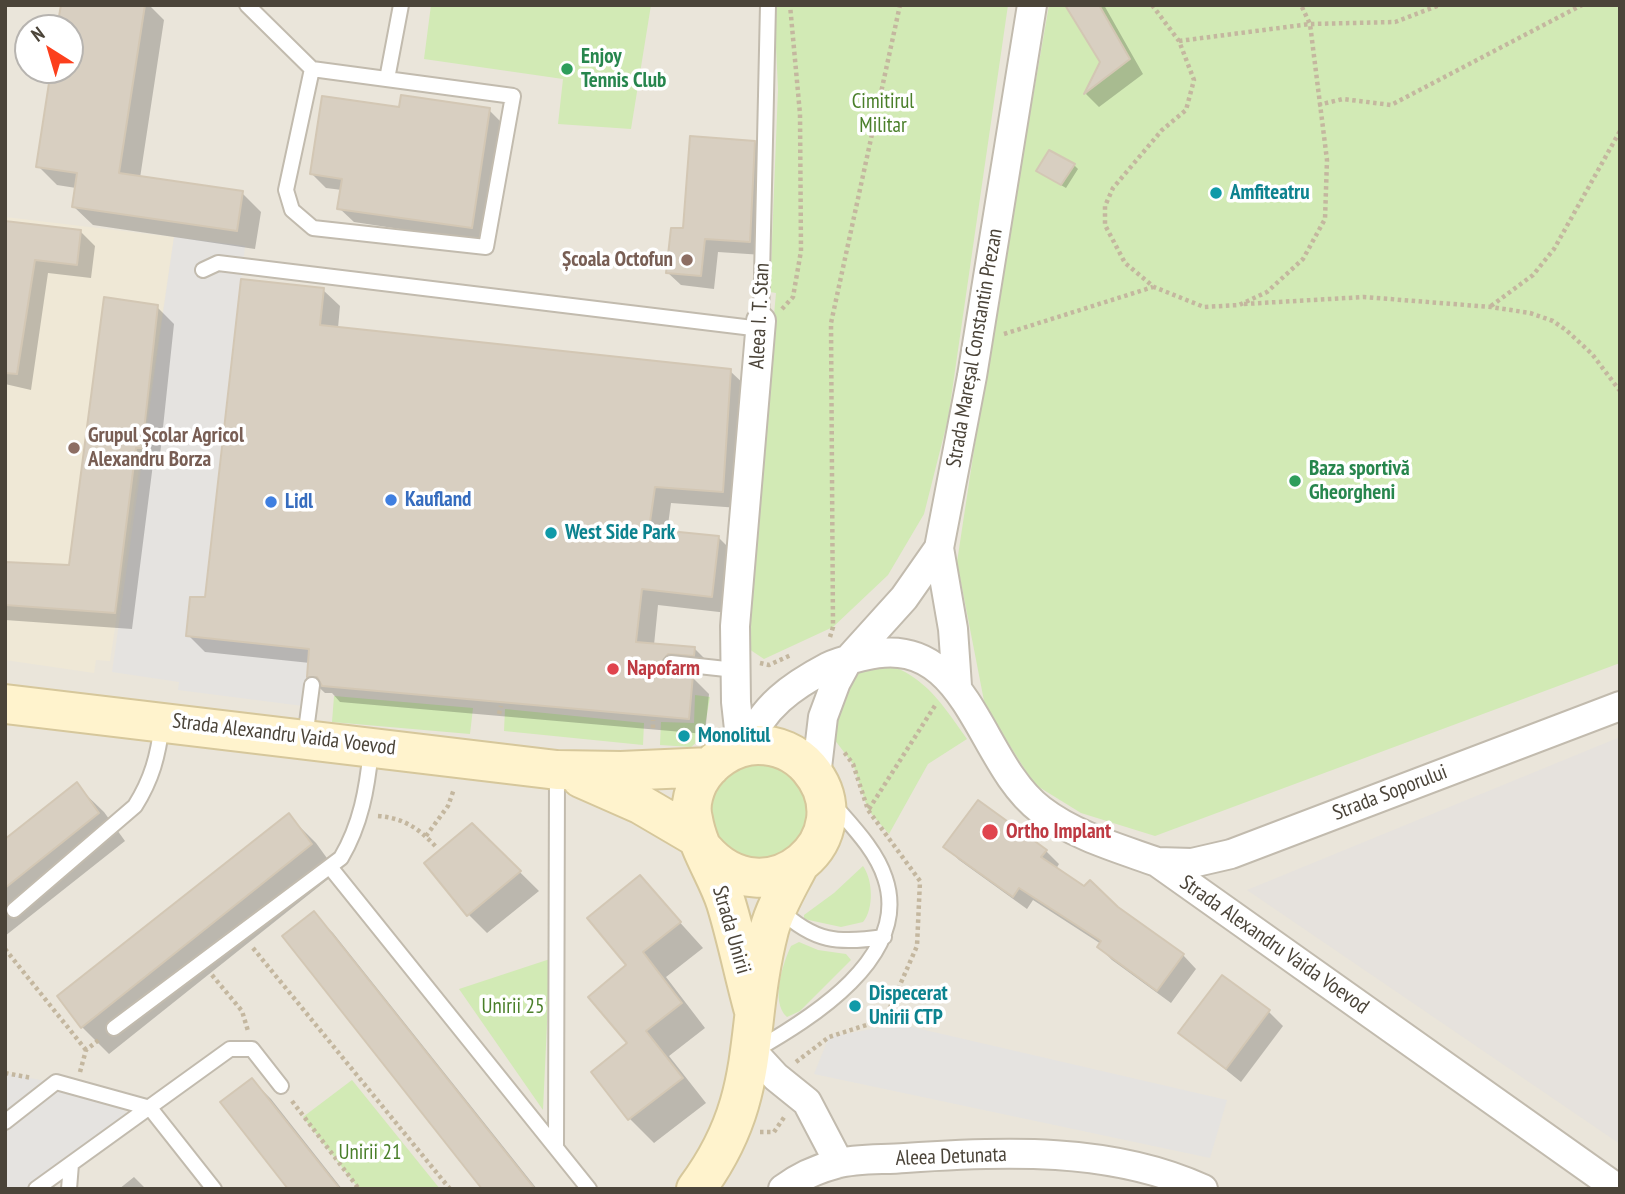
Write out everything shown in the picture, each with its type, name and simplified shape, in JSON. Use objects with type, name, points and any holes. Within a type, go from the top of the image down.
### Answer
[{"type":"main road","name":"Strada Alexandru Vaida Voevod","points":[[5,704],[163,720],[560,770],[621,771],[729,755]]},
{"type":"main road","points":[[729,755],[765,746],[789,752],[804,762],[819,784]]},
{"type":"main road","name":"Strada Unirii","points":[[729,755],[698,784],[692,804],[701,844],[725,901],[754,1011]]},
{"type":"main road","name":"Strada Alexandru Vaida Voevod","points":[[560,770],[640,804],[701,844]]},
{"type":"main road","name":"Strada Unirii","points":[[696,1189],[729,1138],[744,1096],[752,1051],[754,1011],[769,930],[798,867],[814,849],[824,827],[819,784]]},
{"type":"main road","name":"Strada Unirii","points":[[701,844],[723,869],[748,878],[775,877],[798,867]]},
{"type":"street","name":"Strada Mareșal Constantin Prezan","points":[[729,755],[775,702],[813,675],[839,649],[904,597],[939,548],[972,376],[1032,5]]},
{"type":"street","name":"Aleea I. T. Stan","points":[[729,755],[736,702],[736,626],[761,325]]},
{"type":"street","name":"Strada Alexandru Vaida Voevod","points":[[939,548],[953,629],[948,693]]},
{"type":"street","name":"Aleea I. T. Stan","points":[[729,755],[726,669],[736,626]]},
{"type":"street","name":"Strada Mareșal Constantin Prezan","points":[[819,784],[823,717],[839,649]]},
{"type":"street","name":"Strada Alexandru Vaida Voevod","points":[[839,649],[907,652],[938,668],[948,693],[1025,795],[1040,810],[1085,836],[1157,862],[1618,1189]]},
{"type":"street","name":"Strada Soporului","points":[[1157,862],[1192,863],[1231,854],[1620,706]]},
{"type":"street","points":[[752,1051],[776,1077],[807,1102],[839,1163]]},
{"type":"street","name":"Aleea Detunata","points":[[783,1189],[814,1171],[839,1163],[984,1154],[1089,1158],[1180,1178],[1203,1189]]},
{"type":"lane","points":[[247,5],[312,69],[513,96],[486,247],[313,228],[292,210],[286,190],[312,69]]},
{"type":"lane","points":[[387,79],[401,5]]},
{"type":"lane","name":"Aleea I. T. Stan","points":[[761,325],[768,5]]},
{"type":"lane","points":[[203,270],[218,263],[761,325]]},
{"type":"lane","points":[[671,663],[726,669]]},
{"type":"lane","points":[[305,738],[312,685]]},
{"type":"lane","points":[[14,910],[135,806],[149,785],[157,763],[163,720]]},
{"type":"lane","points":[[114,1028],[341,858],[355,834],[360,816],[371,746]]},
{"type":"lane","points":[[556,1146],[560,770]]},
{"type":"lane","points":[[752,1051],[795,1027],[832,1000],[853,981],[884,937],[889,903],[886,879],[870,849],[819,784]]},
{"type":"lane","points":[[330,867],[589,1189]]},
{"type":"lane","points":[[748,878],[812,934],[849,942],[884,937]]},
{"type":"lane","points":[[36,1189],[230,1049],[252,1049],[281,1086]]},
{"type":"lane","points":[[5,1122],[55,1082],[150,1108],[214,1189]]},
{"type":"lane","points":[[69,1189],[71,1164]]},
{"type":"path","points":[[761,325],[769,324],[793,297],[802,251],[800,114],[790,5]]},
{"type":"path","points":[[839,649],[833,627],[831,323],[900,5]]},
{"type":"path","points":[[1152,5],[1179,41],[1194,80],[1186,110],[1162,130],[1125,170],[1105,206],[1105,225],[1125,264],[1154,287],[1204,307],[1364,297],[1491,306],[1530,313],[1553,321],[1592,354],[1620,391]]},
{"type":"path","points":[[1239,305],[1267,292],[1303,259],[1325,219],[1327,160],[1318,105],[1310,24],[1301,5]]},
{"type":"path","points":[[1179,41],[1310,24],[1395,22],[1440,5]]},
{"type":"path","points":[[1318,105],[1343,99],[1391,105],[1582,5]]},
{"type":"path","points":[[1491,306],[1533,275],[1553,249],[1620,131]]},
{"type":"path","points":[[1001,335],[1154,287]]},
{"type":"path","points":[[868,810],[948,693]]},
{"type":"path","points":[[499,714],[500,706]]},
{"type":"path","points":[[653,720],[653,728]]},
{"type":"path","points":[[426,836],[448,806],[457,778]]},
{"type":"path","points":[[360,816],[393,817],[418,828],[437,848]]},
{"type":"path","points":[[241,933],[450,1189]]},
{"type":"path","points":[[5,949],[86,1050]]},
{"type":"path","points":[[202,962],[242,1011],[252,1049]]},
{"type":"path","points":[[76,1087],[86,1050],[114,1028]]},
{"type":"path","points":[[281,1086],[359,1189]]},
{"type":"path","points":[[754,1131],[774,1132],[788,1113]]},
{"type":"shaded area","points":[[5,5],[1620,5],[1620,1189],[5,1189]]},
{"type":"shaded area","name":"Grupul Școlar Agricol Alexandru Borza","points":[[5,217],[174,237],[110,661],[96,660],[94,673],[5,660]]},
{"type":"shaded area","points":[[174,237],[245,246],[205,597],[190,597],[186,635],[309,649],[303,706],[178,690],[179,682],[112,672]]},
{"type":"shaded area","points":[[1620,737],[1620,1144],[1247,890]]},
{"type":"shaded area","points":[[899,1024],[1227,1100],[1210,1158],[814,1074],[829,1037]]},
{"type":"shaded area","points":[[5,1073],[76,1087],[141,1119],[37,1189],[5,1189]]},
{"type":"green space","name":"Enjoy Tennis Club","points":[[431,5],[651,5],[631,129],[558,124],[563,79],[424,59]]},
{"type":"green space","name":"Cimitirul Militar","points":[[774,5],[1008,5],[948,419],[924,514],[888,575],[833,627],[764,659],[746,647],[746,623],[776,293],[770,292],[778,89]]},
{"type":"green space","name":"Baza sportivă Gheorgheni","points":[[1049,5],[1620,5],[1620,663],[1155,836],[1081,813],[1034,784],[985,706],[957,562],[991,338]]},
{"type":"green space","points":[[885,663],[923,684],[967,739],[928,764],[889,834],[868,810],[853,764],[831,735],[844,686],[856,671]]},
{"type":"green space","points":[[695,695],[710,697],[703,737],[691,747],[660,745],[661,722],[694,723]]},
{"type":"green space","points":[[334,696],[473,708],[470,734],[332,722]]},
{"type":"green space","points":[[505,709],[644,723],[643,745],[504,731]]},
{"type":"green space","points":[[758,763],[776,766],[792,777],[803,793],[806,811],[803,829],[792,845],[776,856],[758,859],[740,856],[724,845],[713,829],[710,811],[713,793],[724,777],[740,766]]},
{"type":"green space","points":[[863,866],[869,879],[871,894],[869,910],[863,922],[841,927],[804,919],[804,915],[834,893]]},
{"type":"green space","points":[[799,942],[818,950],[846,954],[851,960],[800,1011],[787,1017],[779,1002],[780,982],[791,946]]},
{"type":"green space","name":"Unirii 25","points":[[550,959],[543,1110],[459,989]]},
{"type":"green space","name":"Unirii 21","points":[[352,1080],[440,1189],[359,1189],[303,1117]]},
{"type":"building","points":[[61,5],[145,5],[119,173],[243,191],[237,231],[72,207],[77,173],[36,167],[49,84],[84,84],[84,14],[59,14]]},
{"type":"building","points":[[1065,5],[1099,5],[1130,59],[1084,94],[1100,62]]},
{"type":"building","points":[[401,95],[490,108],[472,228],[337,209],[342,179],[310,174],[322,96],[399,107]]},
{"type":"building","points":[[690,136],[755,141],[750,242],[705,239],[701,276],[666,273],[671,228],[683,228]]},
{"type":"building","points":[[1049,150],[1075,164],[1061,185],[1036,171]]},
{"type":"building","points":[[5,221],[81,230],[77,265],[35,260],[17,374],[5,373]]},
{"type":"building","points":[[241,279],[324,288],[320,325],[731,369],[723,492],[655,487],[649,529],[719,536],[712,597],[642,589],[636,642],[695,647],[694,656],[668,654],[661,663],[666,671],[693,675],[689,719],[322,686],[317,677],[307,677],[309,649],[186,636],[190,597],[205,597]]},
{"type":"building","points":[[104,297],[158,305],[142,448],[136,448],[115,613],[5,605],[5,562],[69,565]]},
{"type":"building","points":[[77,782],[99,813],[5,888],[5,839]]},
{"type":"building","points":[[978,800],[1047,850],[1041,857],[1084,886],[1090,880],[1118,907],[1184,954],[1157,991],[1097,947],[1101,941],[1019,888],[1013,897],[943,847]]},
{"type":"building","points":[[289,813],[312,844],[81,1028],[57,996]]},
{"type":"building","points":[[472,823],[521,871],[467,916],[424,863]]},
{"type":"building","points":[[640,875],[681,922],[643,952],[682,1003],[646,1031],[683,1078],[628,1120],[591,1072],[627,1043],[588,997],[626,965],[587,918]]},
{"type":"building","points":[[314,911],[535,1189],[482,1189],[282,936]]},
{"type":"building","points":[[1222,975],[1270,1010],[1226,1069],[1178,1033]]},
{"type":"building","points":[[252,1078],[340,1189],[288,1189],[220,1102]]},
{"type":"place","name":"Enjoy Tennis Club","points":[[567,69]]},
{"type":"place","name":"Amfiteatru","points":[[1216,193]]},
{"type":"place","name":"Școala Octofun","points":[[687,260]]},
{"type":"place","name":"Grupul Școlar Agricol Alexandru Borza","points":[[74,448]]},
{"type":"place","name":"Baza sportivă Gheorgheni","points":[[1295,481]]},
{"type":"place","name":"Kaufland","points":[[391,500]]},
{"type":"place","name":"Lidl","points":[[271,502]]},
{"type":"place","name":"West Side Park","points":[[551,533]]},
{"type":"place","name":"Napofarm","points":[[613,669]]},
{"type":"place","name":"Monolitul","points":[[684,736]]},
{"type":"place","name":"Ortho Implant","points":[[990,832]]},
{"type":"place","name":"Dispecerat Unirii CTP","points":[[855,1006]]}]
